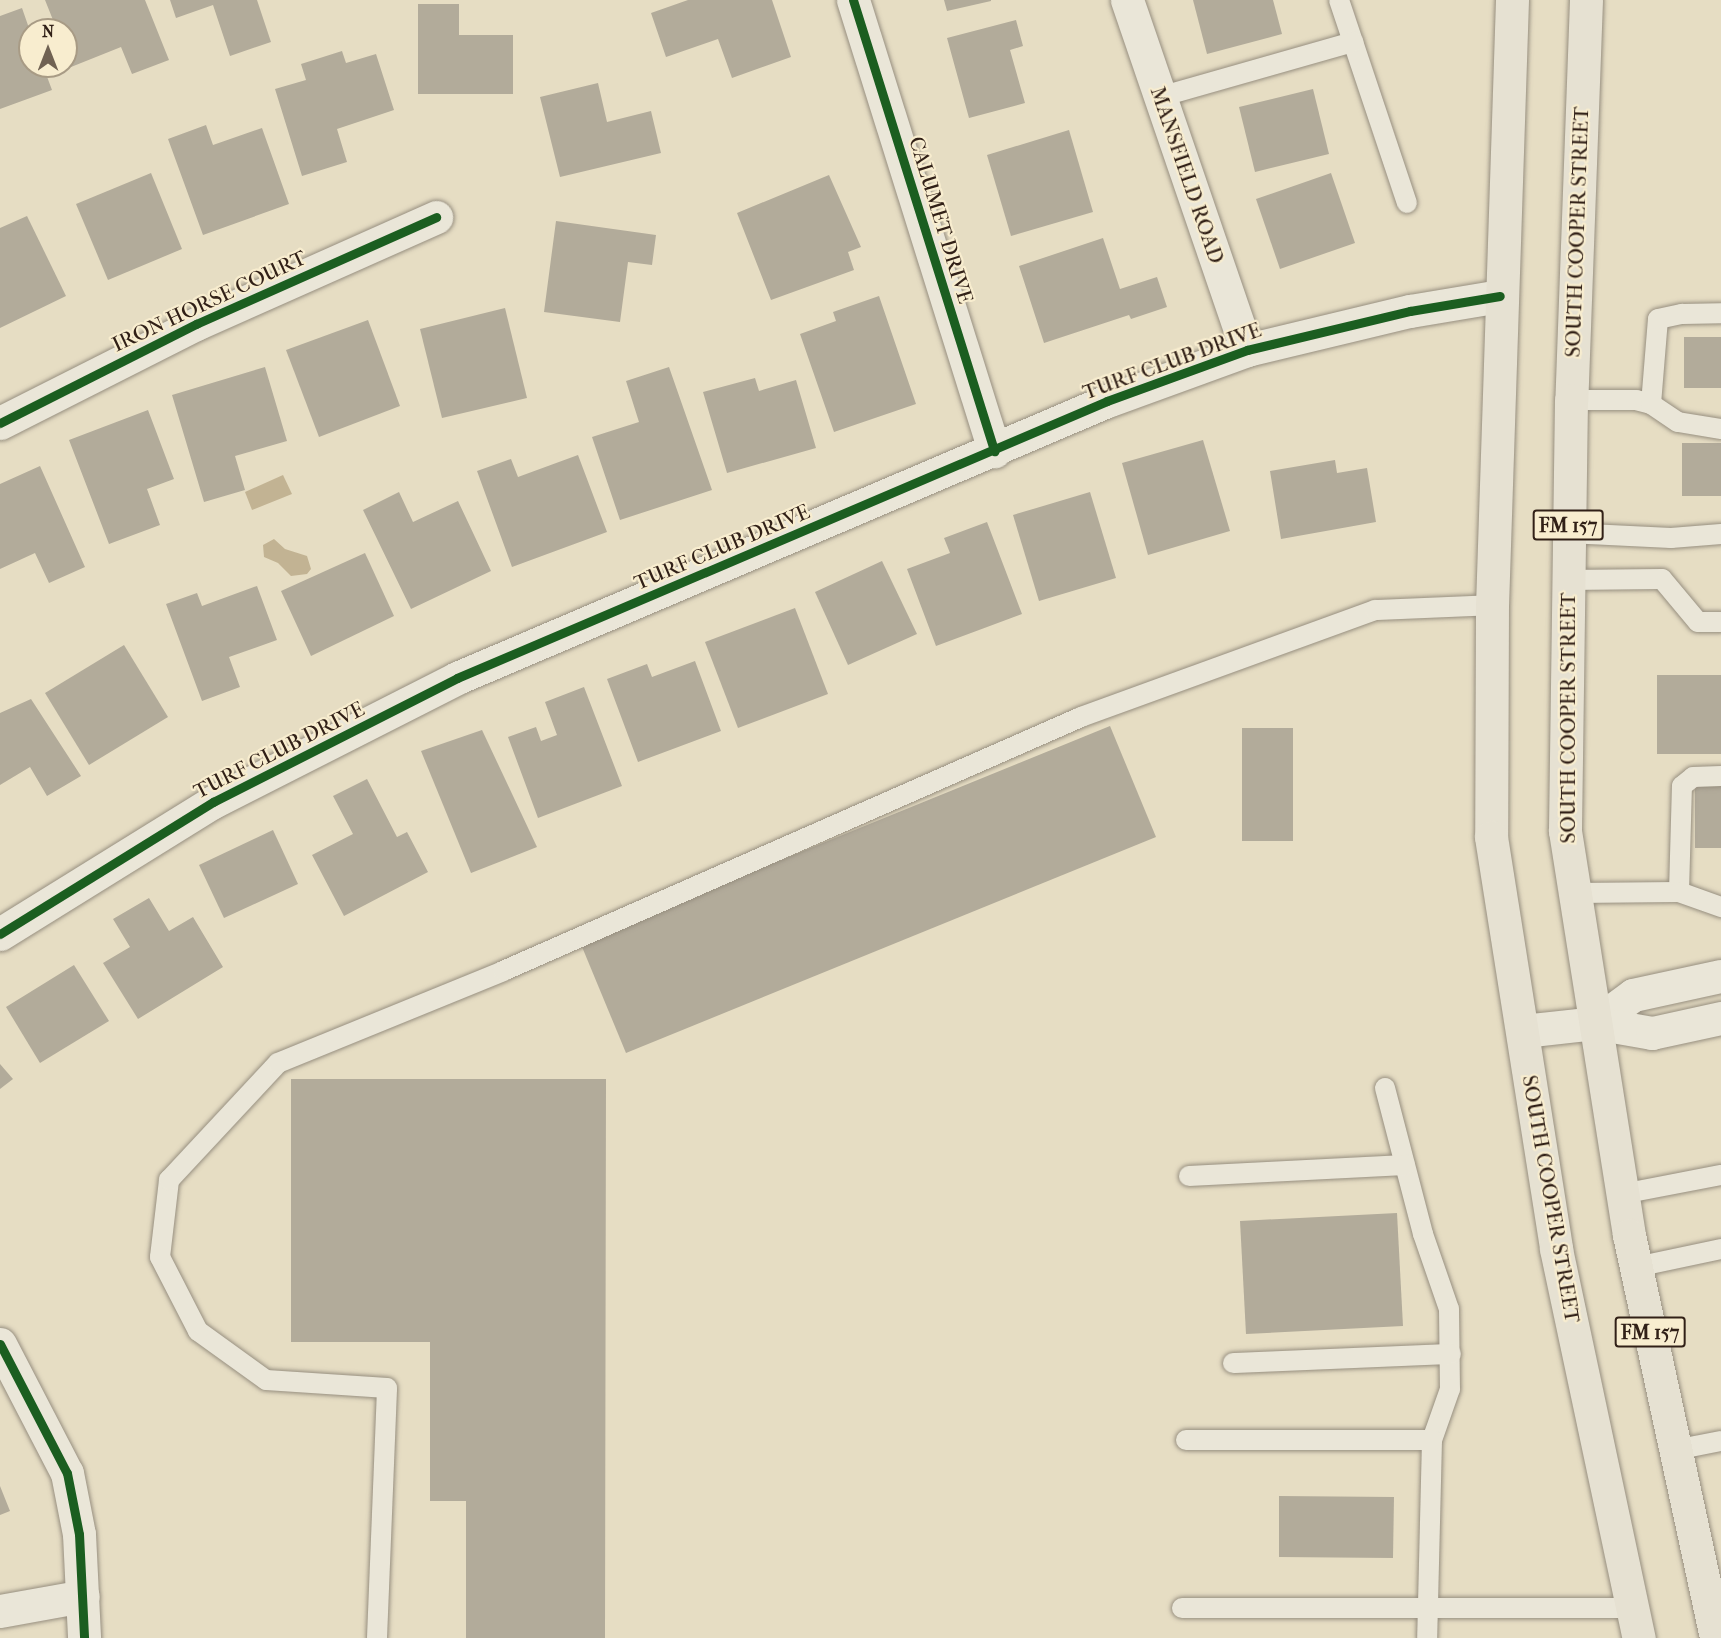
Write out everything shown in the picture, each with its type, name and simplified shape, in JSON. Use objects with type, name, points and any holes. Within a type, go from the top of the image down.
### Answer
[{"type":"main road","name":"SOUTH COOPER STREET","points":[[1512,0],[1500,296],[1492,605],[1491,837],[1556,1249],[1636,1623]]},
{"type":"main road","name":"SOUTH COOPER STREET","points":[[1586,0],[1571,400],[1565,831],[1636,1267],[1716,1638]]},
{"type":"street","name":"CALUMET DRIVE","points":[[853,0],[994,451]]},
{"type":"street","name":"MANSFIELD ROAD","points":[[1127,0],[1247,350]]},
{"type":"street","name":"IRON HORSE COURT","points":[[0,423],[196,324],[436,217]]},
{"type":"street","name":"TURF CLUB DRIVE","points":[[0,934],[213,802],[457,678],[1107,401],[1247,350],[1410,311],[1500,296]]},
{"type":"street","points":[[1596,1023],[1633,995],[1721,976]]},
{"type":"street","points":[[1522,1032],[1596,1023],[1652,1033],[1721,1018]]},
{"type":"street","points":[[0,1344],[67,1473],[79,1534],[84,1638]]},
{"type":"street","points":[[0,1611],[83,1596]]},
{"type":"lane","points":[[1339,0],[1407,203]]},
{"type":"lane","points":[[1160,97],[1353,42]]},
{"type":"lane","points":[[1651,404],[1658,319],[1682,314],[1721,313]]},
{"type":"lane","points":[[1571,400],[1636,400],[1651,404],[1678,422],[1721,429]]},
{"type":"lane","points":[[1568,533],[1671,538],[1721,534]]},
{"type":"lane","points":[[1567,580],[1662,579],[1698,622],[1721,622]]},
{"type":"lane","points":[[377,1638],[387,1388],[267,1380],[198,1331],[160,1257],[169,1180],[278,1063],[503,971],[1081,717],[1375,610],[1492,605]]},
{"type":"lane","points":[[1679,892],[1682,786],[1693,777],[1721,776]]},
{"type":"lane","points":[[1575,893],[1679,892],[1721,907]]},
{"type":"lane","points":[[1385,1088],[1405,1165],[1449,1309],[1450,1389],[1432,1440],[1427,1638]]},
{"type":"lane","points":[[1190,1176],[1405,1165]]},
{"type":"lane","points":[[1623,1194],[1721,1175]]},
{"type":"lane","points":[[1636,1267],[1721,1249]]},
{"type":"lane","points":[[1233,1363],[1451,1354]]},
{"type":"lane","points":[[1186,1440],[1432,1440]]},
{"type":"lane","points":[[1675,1450],[1721,1441]]},
{"type":"lane","points":[[1182,1608],[1428,1609],[1636,1623]]},
{"type":"shaded area","points":[[283,475],[292,494],[252,510],[245,492]]},
{"type":"shaded area","points":[[274,539],[285,549],[307,556],[311,569],[307,574],[291,576],[278,563],[264,557],[263,545]]},
{"type":"building","points":[[45,0],[145,0],[169,60],[132,74],[121,47],[78,64],[78,18],[52,18]]},
{"type":"building","points":[[170,0],[257,0],[271,42],[230,56],[213,5],[176,18]]},
{"type":"building","points":[[688,0],[772,0],[791,57],[732,78],[718,39],[666,57],[651,13]]},
{"type":"building","points":[[944,0],[991,0],[991,1],[947,11]]},
{"type":"building","points":[[1193,0],[1273,0],[1282,34],[1207,54]]},
{"type":"building","points":[[418,4],[459,4],[459,35],[513,35],[513,94],[418,94]]},
{"type":"building","points":[[22,8],[25,18],[18,18],[18,78],[48,78],[52,90],[0,109],[0,16]]},
{"type":"building","points":[[1016,20],[1023,46],[1010,50],[1025,103],[969,118],[947,38]]},
{"type":"building","points":[[342,51],[346,63],[376,54],[394,110],[337,129],[347,162],[302,176],[275,89],[306,80],[301,64]]},
{"type":"building","points":[[598,83],[607,122],[651,111],[661,153],[560,177],[540,97]]},
{"type":"building","points":[[1313,89],[1329,154],[1255,172],[1239,107]]},
{"type":"building","points":[[206,125],[213,145],[262,128],[289,204],[203,235],[168,139]]},
{"type":"building","points":[[1069,130],[1093,212],[1011,236],[987,155]]},
{"type":"building","points":[[151,173],[182,249],[108,280],[76,204]]},
{"type":"building","points":[[1331,173],[1355,243],[1280,269],[1256,199]]},
{"type":"building","points":[[829,175],[861,247],[848,252],[854,270],[771,300],[737,213]]},
{"type":"building","points":[[27,216],[66,296],[0,328],[0,228]]},
{"type":"building","points":[[556,221],[656,235],[652,265],[628,262],[620,322],[544,312]]},
{"type":"building","points":[[1103,238],[1120,289],[1157,277],[1167,307],[1131,319],[1129,315],[1044,343],[1019,266]]},
{"type":"building","points":[[879,296],[916,404],[834,432],[800,334],[836,321],[833,312]]},
{"type":"building","points":[[505,308],[527,398],[442,418],[420,329]]},
{"type":"building","points":[[368,320],[400,406],[319,437],[286,350]]},
{"type":"building","points":[[1684,337],[1721,337],[1721,388],[1684,388]]},
{"type":"building","points":[[265,367],[287,441],[235,456],[245,490],[204,502],[172,395]]},
{"type":"building","points":[[669,367],[712,490],[620,520],[592,437],[639,422],[626,381]]},
{"type":"building","points":[[755,378],[759,391],[796,380],[816,448],[727,473],[703,392]]},
{"type":"building","points":[[148,410],[174,479],[147,489],[160,525],[109,544],[69,440]]},
{"type":"building","points":[[1203,440],[1230,531],[1148,555],[1122,463]]},
{"type":"building","points":[[1682,443],[1721,443],[1721,496],[1682,496]]},
{"type":"building","points":[[578,455],[607,532],[512,567],[477,471],[511,459],[518,477]]},
{"type":"building","points":[[1335,460],[1337,473],[1367,468],[1376,522],[1281,539],[1270,471]]},
{"type":"building","points":[[40,466],[85,567],[49,583],[35,553],[0,569],[0,484]]},
{"type":"building","points":[[399,492],[413,522],[458,501],[491,571],[411,609],[363,510]]},
{"type":"building","points":[[1090,492],[1116,578],[1039,601],[1013,515]]},
{"type":"building","points":[[987,522],[1022,614],[936,646],[907,569],[950,553],[944,538]]},
{"type":"building","points":[[365,553],[394,616],[311,656],[281,591]]},
{"type":"building","points":[[882,561],[917,634],[848,665],[815,592]]},
{"type":"building","points":[[257,586],[277,640],[229,657],[240,687],[202,701],[166,604],[197,593],[202,606]]},
{"type":"building","points":[[795,608],[828,694],[738,728],[705,642]]},
{"type":"building","points":[[124,645],[168,717],[89,765],[45,693]]},
{"type":"building","points":[[695,661],[721,731],[638,762],[607,679],[647,664],[652,677]]},
{"type":"building","points":[[1657,675],[1721,675],[1721,754],[1657,754]]},
{"type":"building","points":[[584,687],[622,786],[538,818],[508,737],[536,727],[541,741],[557,735],[545,702]]},
{"type":"building","points":[[31,699],[81,776],[47,796],[30,767],[0,785],[0,713]]},
{"type":"building","points":[[1110,726],[1156,837],[626,1053],[580,942]]},
{"type":"building","points":[[1242,728],[1293,728],[1293,841],[1242,841]]},
{"type":"building","points":[[482,730],[537,847],[471,873],[421,751]]},
{"type":"building","points":[[367,779],[397,837],[407,832],[428,872],[344,916],[312,855],[353,834],[333,796]]},
{"type":"building","points":[[1695,782],[1721,782],[1721,848],[1695,848]]},
{"type":"building","points":[[273,830],[298,884],[224,918],[199,865]]},
{"type":"building","points":[[149,898],[169,931],[193,917],[223,967],[138,1019],[103,963],[130,947],[113,919]]},
{"type":"building","points":[[74,965],[109,1021],[40,1063],[6,1007]]},
{"type":"building","points":[[0,1064],[13,1079],[0,1089]]},
{"type":"building","points":[[291,1079],[606,1079],[605,1638],[466,1638],[466,1501],[430,1501],[430,1342],[291,1342]]},
{"type":"building","points":[[1397,1213],[1403,1326],[1246,1334],[1240,1221]]},
{"type":"building","points":[[0,1486],[10,1511],[0,1515]]},
{"type":"building","points":[[1279,1496],[1394,1497],[1393,1558],[1279,1557]]},
{"type":"cycle path","points":[[853,0],[994,451]]},
{"type":"cycle path","points":[[0,423],[196,324],[436,217]]},
{"type":"cycle path","points":[[0,934],[213,802],[457,678],[1107,401],[1247,350],[1410,311],[1500,296]]},
{"type":"cycle path","points":[[0,1344],[67,1473],[79,1534],[84,1638]]}]
